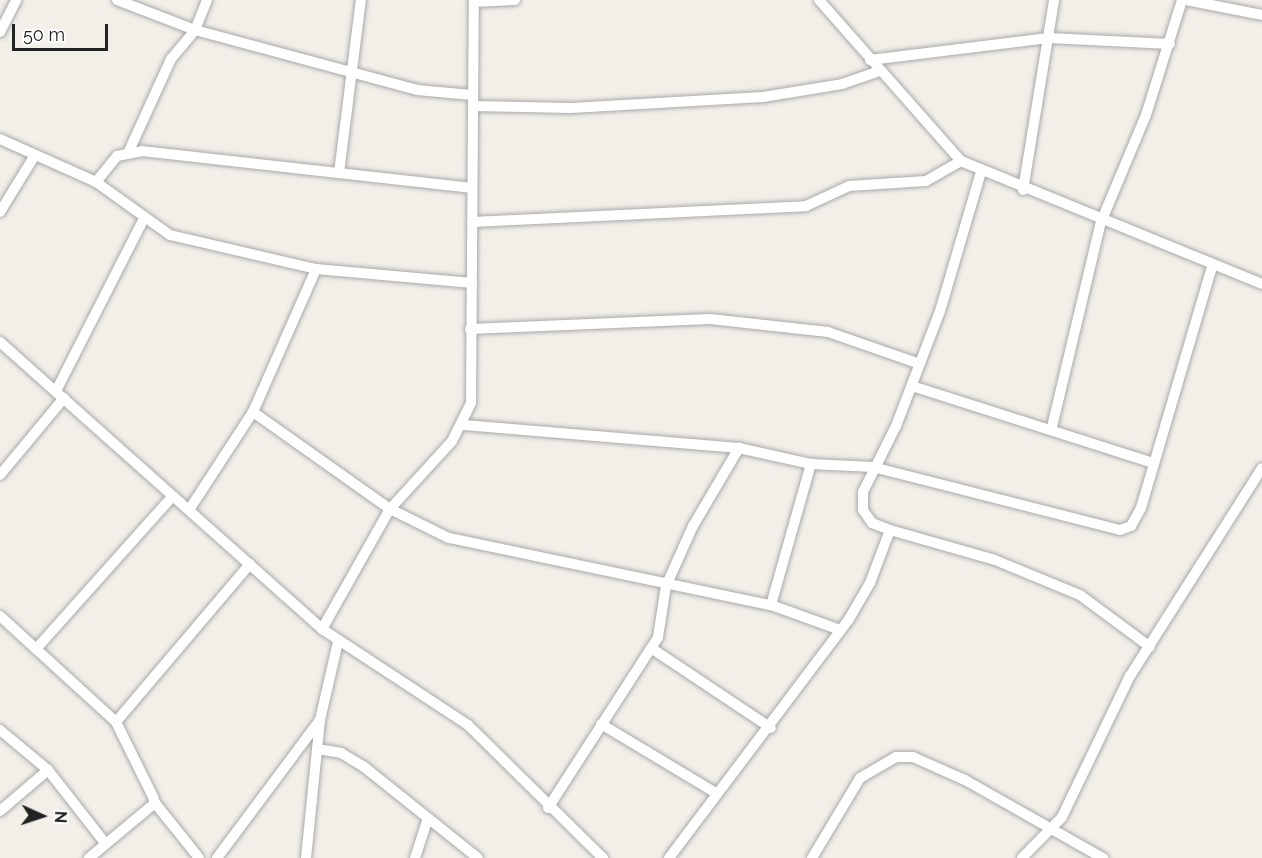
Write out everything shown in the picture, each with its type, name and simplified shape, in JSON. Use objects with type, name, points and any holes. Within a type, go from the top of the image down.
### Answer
[{"type":"street","points":[[0,32],[16,0]]},
{"type":"street","points":[[117,0],[195,30],[353,70],[417,90],[472,100],[571,108],[764,97],[832,86],[879,71]]},
{"type":"street","points":[[129,151],[171,59],[195,30],[207,0]]},
{"type":"street","points":[[339,173],[361,0]]},
{"type":"street","points":[[322,629],[390,509],[464,424],[471,404],[474,1],[515,0]]},
{"type":"street","points":[[819,0],[879,71],[962,161],[981,172],[1101,222],[1212,267],[1262,284]]},
{"type":"street","points":[[1023,190],[1054,0]]},
{"type":"street","points":[[1052,427],[1101,222],[1170,44],[1184,0],[1262,15]]},
{"type":"street","points":[[870,60],[1049,38],[1170,44]]},
{"type":"street","points":[[0,139],[96,182],[170,235],[316,269],[472,283]]},
{"type":"street","points":[[96,182],[117,156],[129,151],[472,188]]},
{"type":"street","points":[[0,212],[35,154]]},
{"type":"street","points":[[472,222],[807,206],[849,186],[926,181],[962,161]]},
{"type":"street","points":[[981,172],[920,364],[912,386],[873,467],[862,510],[872,523],[995,560],[1080,595],[1150,647]]},
{"type":"street","points":[[0,475],[60,395],[144,218]]},
{"type":"street","points":[[464,424],[738,447],[811,464],[873,467],[1120,530],[1131,526],[1141,508],[1212,267]]},
{"type":"street","points":[[189,510],[253,412],[316,269]]},
{"type":"street","points":[[470,328],[710,319],[828,332],[920,364]]},
{"type":"street","points":[[0,342],[322,629],[338,642],[448,709],[548,808],[603,858]]},
{"type":"street","points":[[912,386],[1052,427],[1154,463]]},
{"type":"street","points":[[253,412],[390,509],[449,538],[666,586],[771,605],[840,630]]},
{"type":"street","points":[[548,808],[651,648],[665,617],[666,586],[693,526],[738,447]]},
{"type":"street","points":[[771,605],[811,464]]},
{"type":"street","points":[[1022,858],[1053,826],[1150,647],[1262,468]]},
{"type":"street","points":[[36,649],[173,496]]},
{"type":"street","points":[[669,858],[716,793],[771,728],[840,630],[870,583],[890,530]]},
{"type":"street","points":[[116,722],[250,564]]},
{"type":"street","points":[[0,616],[116,722],[155,803],[199,858]]},
{"type":"street","points":[[306,858],[320,720],[338,642]]},
{"type":"street","points":[[651,648],[771,728]]},
{"type":"street","points":[[217,858],[320,720]]},
{"type":"street","points":[[600,724],[716,793]]},
{"type":"street","points":[[0,730],[48,770],[105,843]]},
{"type":"street","points":[[317,750],[349,756],[478,858]]},
{"type":"street","points":[[812,858],[860,778],[896,757],[928,762],[1053,826],[1103,858]]},
{"type":"street","points":[[0,811],[48,770]]},
{"type":"street","points":[[89,858],[155,803]]},
{"type":"street","points":[[415,858],[428,818]]}]
